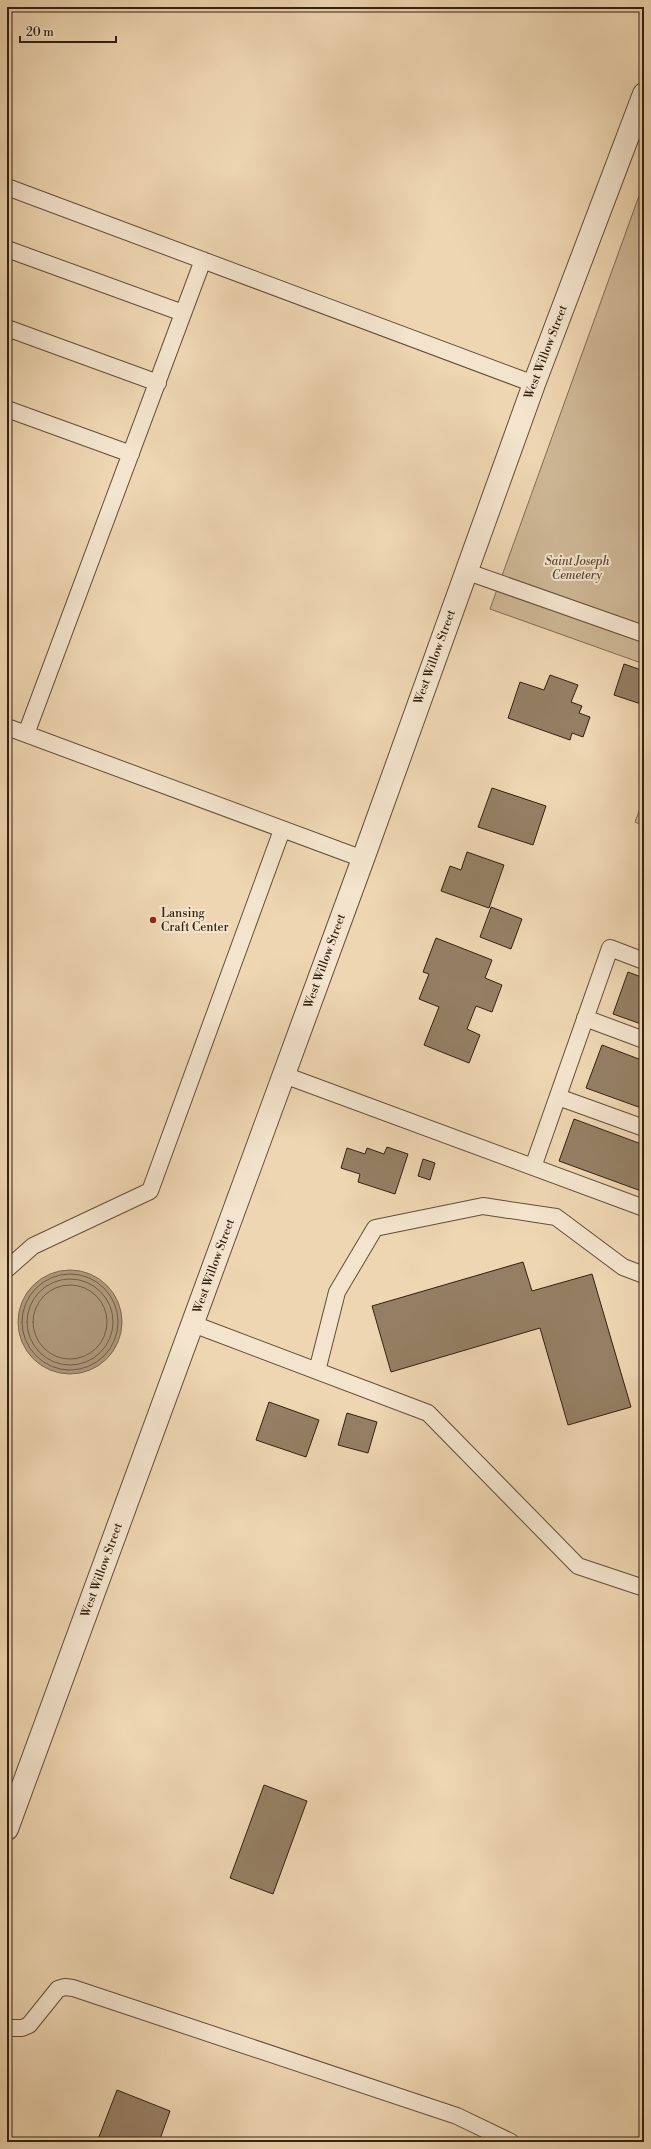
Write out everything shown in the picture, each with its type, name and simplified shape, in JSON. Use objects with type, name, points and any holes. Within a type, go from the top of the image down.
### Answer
[{"type":"street","name":"West Willow Street","points":[[7,1829],[363,860],[465,571],[644,94]]},
{"type":"lane","points":[[7,186],[534,384]]},
{"type":"lane","points":[[7,249],[184,313]]},
{"type":"lane","points":[[26,734],[204,260]]},
{"type":"lane","points":[[7,328],[158,383]]},
{"type":"lane","points":[[7,409],[131,454]]},
{"type":"lane","points":[[465,571],[644,634]]},
{"type":"lane","points":[[7,727],[363,860]]},
{"type":"lane","points":[[7,1268],[33,1246],[150,1191],[282,830]]},
{"type":"lane","points":[[533,1167],[610,948],[644,961]]},
{"type":"lane","points":[[585,1018],[644,1040]]},
{"type":"lane","points":[[284,1075],[644,1208]]},
{"type":"lane","points":[[558,1097],[644,1128]]},
{"type":"lane","points":[[317,1371],[337,1292],[375,1228],[483,1206],[556,1217],[623,1268],[644,1275]]},
{"type":"lane","points":[[193,1324],[428,1413],[578,1566],[644,1588]]},
{"type":"lane","points":[[7,2028],[22,2028],[29,2025],[58,1989],[65,1987],[73,1988],[457,2116],[511,2142]]},
{"type":"green space","name":"Saint Joseph Cemetery","points":[[644,182],[644,664],[490,609]]},
{"type":"green space","points":[[644,798],[644,826],[635,822]]},
{"type":"water","points":[[70,1270],[90,1274],[107,1285],[118,1302],[122,1322],[118,1342],[107,1359],[90,1370],[70,1374],[50,1370],[33,1359],[22,1342],[18,1322],[22,1302],[33,1285],[50,1274]]},
{"type":"building","points":[[624,664],[644,671],[644,705],[614,695]]},
{"type":"building","points":[[550,675],[578,685],[571,702],[582,706],[579,713],[590,717],[583,737],[572,733],[570,740],[508,718],[520,682],[544,690]]},
{"type":"building","points":[[492,788],[546,806],[533,845],[478,827]]},
{"type":"building","points":[[467,852],[504,865],[489,908],[441,891],[450,866],[461,870]]},
{"type":"building","points":[[491,907],[522,919],[511,949],[480,937]]},
{"type":"building","points":[[644,931],[644,946],[639,945]]},
{"type":"building","points":[[436,938],[492,960],[485,978],[502,985],[492,1012],[476,1006],[467,1029],[480,1035],[469,1063],[424,1045],[439,1007],[419,999],[429,974],[423,972]]},
{"type":"building","points":[[628,972],[644,978],[644,1025],[613,1014]]},
{"type":"building","points":[[602,1045],[644,1061],[644,1109],[586,1088]]},
{"type":"building","points":[[574,1119],[644,1145],[644,1192],[559,1161]]},
{"type":"building","points":[[387,1147],[408,1154],[395,1194],[358,1182],[360,1174],[341,1168],[347,1148],[365,1154],[367,1148],[384,1154]]},
{"type":"building","points":[[423,1159],[435,1163],[430,1180],[418,1176]]},
{"type":"building","points":[[523,1262],[532,1291],[592,1274],[631,1407],[568,1425],[540,1328],[391,1372],[372,1306]]},
{"type":"building","points":[[269,1402],[319,1420],[306,1457],[256,1440]]},
{"type":"building","points":[[347,1413],[377,1422],[368,1453],[338,1445]]},
{"type":"building","points":[[264,1785],[307,1801],[273,1894],[230,1878]]},
{"type":"building","points":[[117,2090],[170,2111],[159,2142],[97,2142]]},
{"type":"place","name":"Lansing Craft Center","points":[[153,920]]}]
